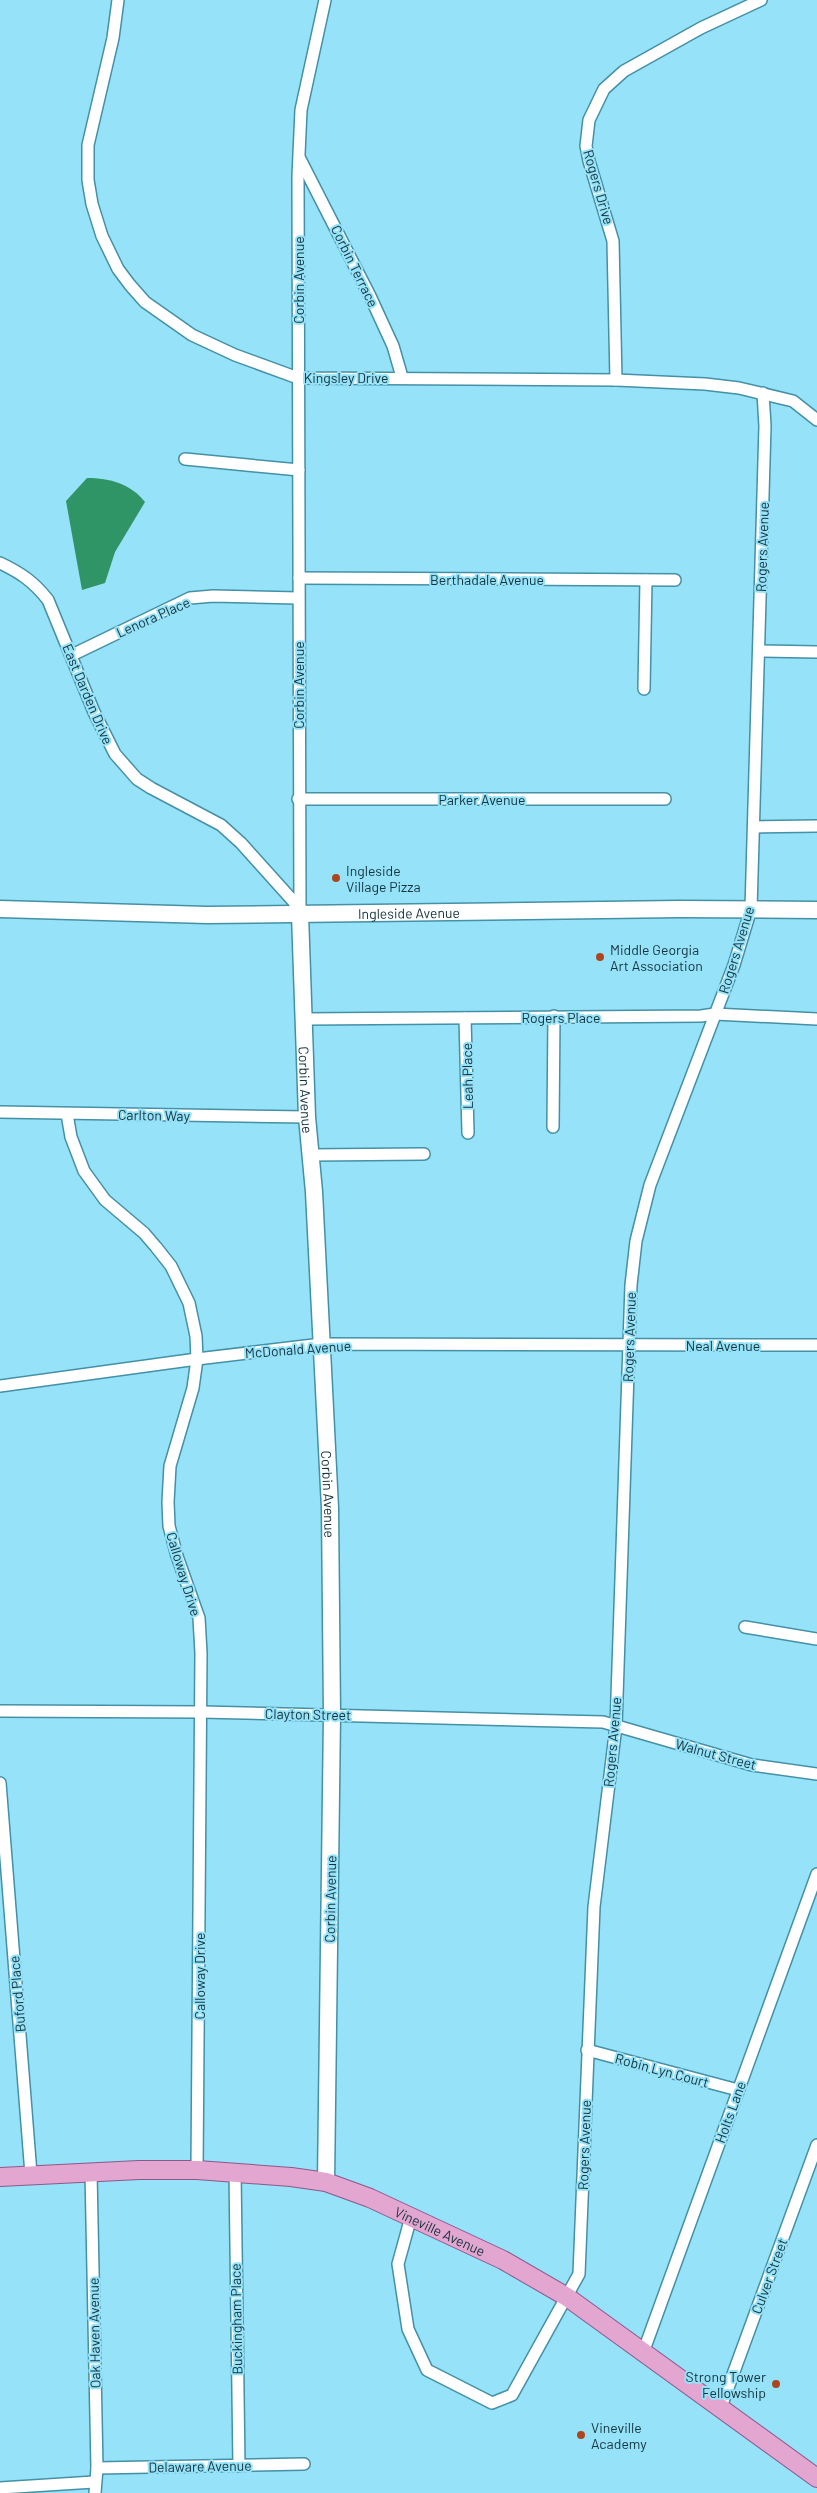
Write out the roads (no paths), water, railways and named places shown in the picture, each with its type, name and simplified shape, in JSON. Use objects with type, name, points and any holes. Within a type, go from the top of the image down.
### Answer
[{"type":"main road","name":"Vineville Avenue","points":[[0,2177],[91,2172],[197,2170],[235,2172],[326,2182],[370,2198],[503,2260],[567,2297],[644,2350],[817,2478]]},
{"type":"street","name":"Kingsley Drive","points":[[118,0],[113,38],[88,145],[88,180],[102,236],[118,268],[145,302],[166,319],[201,340],[298,378],[402,377],[616,380],[705,384],[763,393],[793,401],[817,420]]},
{"type":"street","name":"Corbin Avenue","points":[[324,0],[301,110],[298,176],[298,799],[300,914],[308,1117],[330,1508],[332,1715],[326,2182]]},
{"type":"street","name":"Rogers Drive","points":[[616,380],[614,241],[588,161],[586,146],[589,120],[604,89],[624,71],[684,37],[761,0]]},
{"type":"street","name":"Corbin Terrace","points":[[300,159],[370,296],[392,346],[402,377]]},
{"type":"street","name":"Rogers Avenue","points":[[412,2217],[398,2264],[408,2329],[427,2370],[492,2403],[512,2395],[579,2274],[594,1907],[616,1726],[628,1346],[631,1285],[636,1241],[644,1205],[658,1161],[734,965],[751,909],[765,426],[763,393]]},
{"type":"street","points":[[185,459],[299,470]]},
{"type":"street","name":"East Darden Drive","points":[[0,563],[23,574],[36,584],[48,600],[94,712],[115,754],[137,779],[221,825],[241,843],[288,895],[300,914]]},
{"type":"street","name":"Berthadale Avenue","points":[[299,578],[675,580]]},
{"type":"street","points":[[644,689],[646,580]]},
{"type":"street","name":"Lenora Place","points":[[72,655],[190,598],[213,596],[298,598]]},
{"type":"street","points":[[759,651],[817,652]]},
{"type":"street","name":"Parker Avenue","points":[[298,799],[665,799]]},
{"type":"street","points":[[754,827],[817,826]]},
{"type":"street","name":"Ingleside Avenue","points":[[0,909],[207,915],[751,909],[817,910]]},
{"type":"street","name":"Rogers Place","points":[[305,1019],[701,1016],[715,1014],[817,1019]]},
{"type":"street","points":[[553,1127],[554,1016]]},
{"type":"street","name":"Leah Place","points":[[465,1018],[468,1133]]},
{"type":"street","name":"Carlton Way","points":[[0,1112],[308,1117]]},
{"type":"street","name":"Calloway Drive","points":[[68,1114],[71,1137],[84,1170],[105,1200],[144,1234],[171,1266],[189,1303],[196,1336],[197,1359],[193,1388],[170,1466],[168,1502],[169,1526],[198,1618],[201,1712],[197,2170]]},
{"type":"street","points":[[311,1155],[424,1154]]},
{"type":"street","name":"McDonald Avenue","points":[[0,1386],[322,1344],[628,1346]]},
{"type":"street","name":"Neal Avenue","points":[[628,1346],[817,1345]]},
{"type":"street","points":[[745,1627],[817,1639]]},
{"type":"street","name":"Clayton Street","points":[[0,1711],[332,1715],[603,1722],[616,1726]]},
{"type":"street","name":"Walnut Street","points":[[616,1726],[752,1765],[817,1774]]},
{"type":"street","name":"Buford Place","points":[[0,1783],[31,2174]]},
{"type":"street","name":"Holts Lane","points":[[644,2350],[817,1874]]},
{"type":"street","name":"Robin Lyn Court","points":[[587,2050],[738,2090]]},
{"type":"street","name":"Culver Street","points":[[721,2407],[817,2145]]},
{"type":"street","name":"Oak Haven Avenue","points":[[91,2172],[97,2468],[94,2487]]},
{"type":"street","name":"Buckingham Place","points":[[235,2172],[238,2466]]},
{"type":"street","name":"Delaware Avenue","points":[[97,2468],[304,2464]]},
{"type":"street","points":[[0,2488],[94,2487]]},
{"type":"place","name":"Ingleside Village Pizza","points":[[336,878]]},
{"type":"place","name":"Middle Georgia Art Association","points":[[600,957]]},
{"type":"place","name":"Strong Tower Fellowship","points":[[776,2384]]},
{"type":"place","name":"Vineville Academy","points":[[581,2435]]}]
